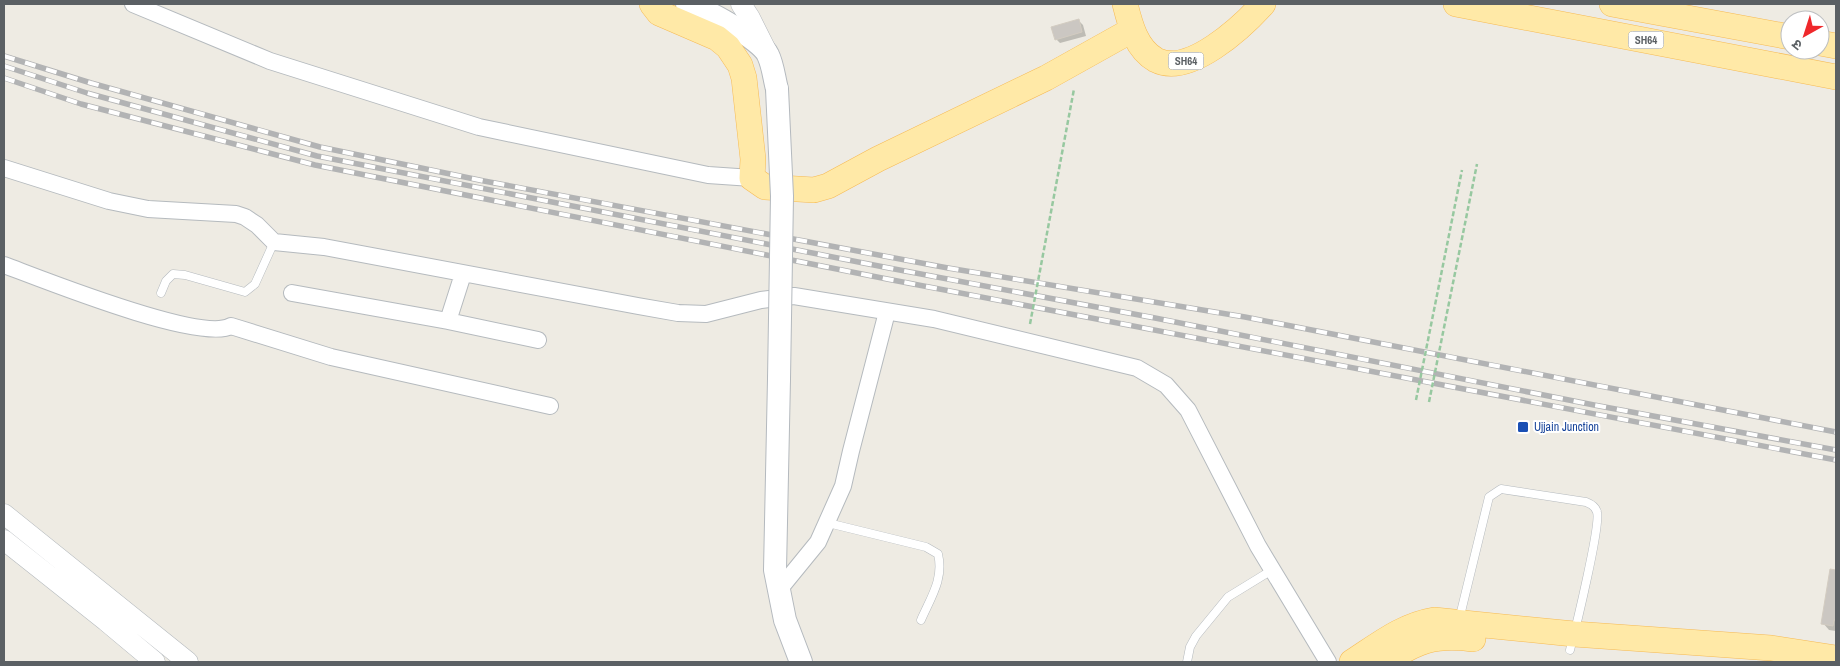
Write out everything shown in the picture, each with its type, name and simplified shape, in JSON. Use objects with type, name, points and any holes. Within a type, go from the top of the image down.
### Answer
[{"type":"main road","points":[[652,4],[660,13],[717,38],[728,47],[740,65],[744,78],[752,150],[752,178],[765,187],[814,190],[828,186],[878,159],[1046,78],[1132,30]]},
{"type":"main road","points":[[687,4],[699,7],[741,31],[768,54],[777,89],[782,196],[775,570],[785,620],[801,662]]},
{"type":"main road","name":"SH64","points":[[1125,4],[1132,30],[1145,51],[1155,59],[1168,64],[1184,62],[1203,54],[1234,32],[1263,4]]},
{"type":"main road","name":"SH64","points":[[1456,4],[1836,77]]},
{"type":"main road","name":"SH64","points":[[1612,4],[1780,35]]},
{"type":"main road","points":[[1352,662],[1409,626],[1434,620],[1458,629],[1727,662]]},
{"type":"main road","points":[[1396,659],[1433,638],[1458,629]]},
{"type":"main road","points":[[1572,642],[1789,657],[1836,658]]},
{"type":"street","points":[[133,4],[270,61],[479,127],[708,175],[752,178]]},
{"type":"street","points":[[741,4],[768,54]]},
{"type":"street","points":[[4,168],[108,201],[148,209],[236,214],[245,217],[257,225],[274,242],[324,247],[678,313],[706,314],[761,300],[794,296],[934,319],[1137,368],[1166,385],[1188,410],[1258,546],[1328,662]]},
{"type":"street","points":[[4,265],[149,316],[208,329],[231,326],[331,357],[550,406]]},
{"type":"street","points":[[448,321],[463,274]]},
{"type":"street","points":[[292,293],[448,321],[538,340]]},
{"type":"street","points":[[778,591],[818,542],[843,486],[850,451],[887,312]]},
{"type":"street","points":[[7,522],[188,662]]},
{"type":"street","points":[[4,540],[155,662]]},
{"type":"lane","points":[[161,293],[166,281],[173,274],[185,275],[245,292],[255,284],[274,242]]},
{"type":"lane","points":[[1458,629],[1489,497],[1501,489],[1586,502],[1594,506],[1598,513],[1595,537],[1572,642]]},
{"type":"lane","points":[[828,523],[926,547],[938,554],[941,565],[940,577],[921,620]]},
{"type":"lane","points":[[1186,662],[1190,647],[1196,636],[1228,597],[1272,570]]},
{"type":"path","points":[[1030,324],[1074,89]]},
{"type":"path","points":[[1429,402],[1477,164]]},
{"type":"path","points":[[1416,400],[1462,170]]},
{"type":"building","points":[[1079,19],[1082,32],[1055,40],[1051,27]]},
{"type":"building","points":[[1830,569],[1836,570],[1836,620],[1834,620],[1833,626],[1821,624]]},
{"type":"railway","points":[[4,56],[91,83],[320,147],[484,181],[948,268],[1245,317],[1836,432]]},
{"type":"railway","points":[[4,66],[87,93],[317,156],[1594,405],[1836,450]]},
{"type":"railway","points":[[4,78],[81,104],[315,165],[887,279],[1836,460]]},
{"type":"place","name":"Ujjain Junction","points":[[1523,427]]}]
